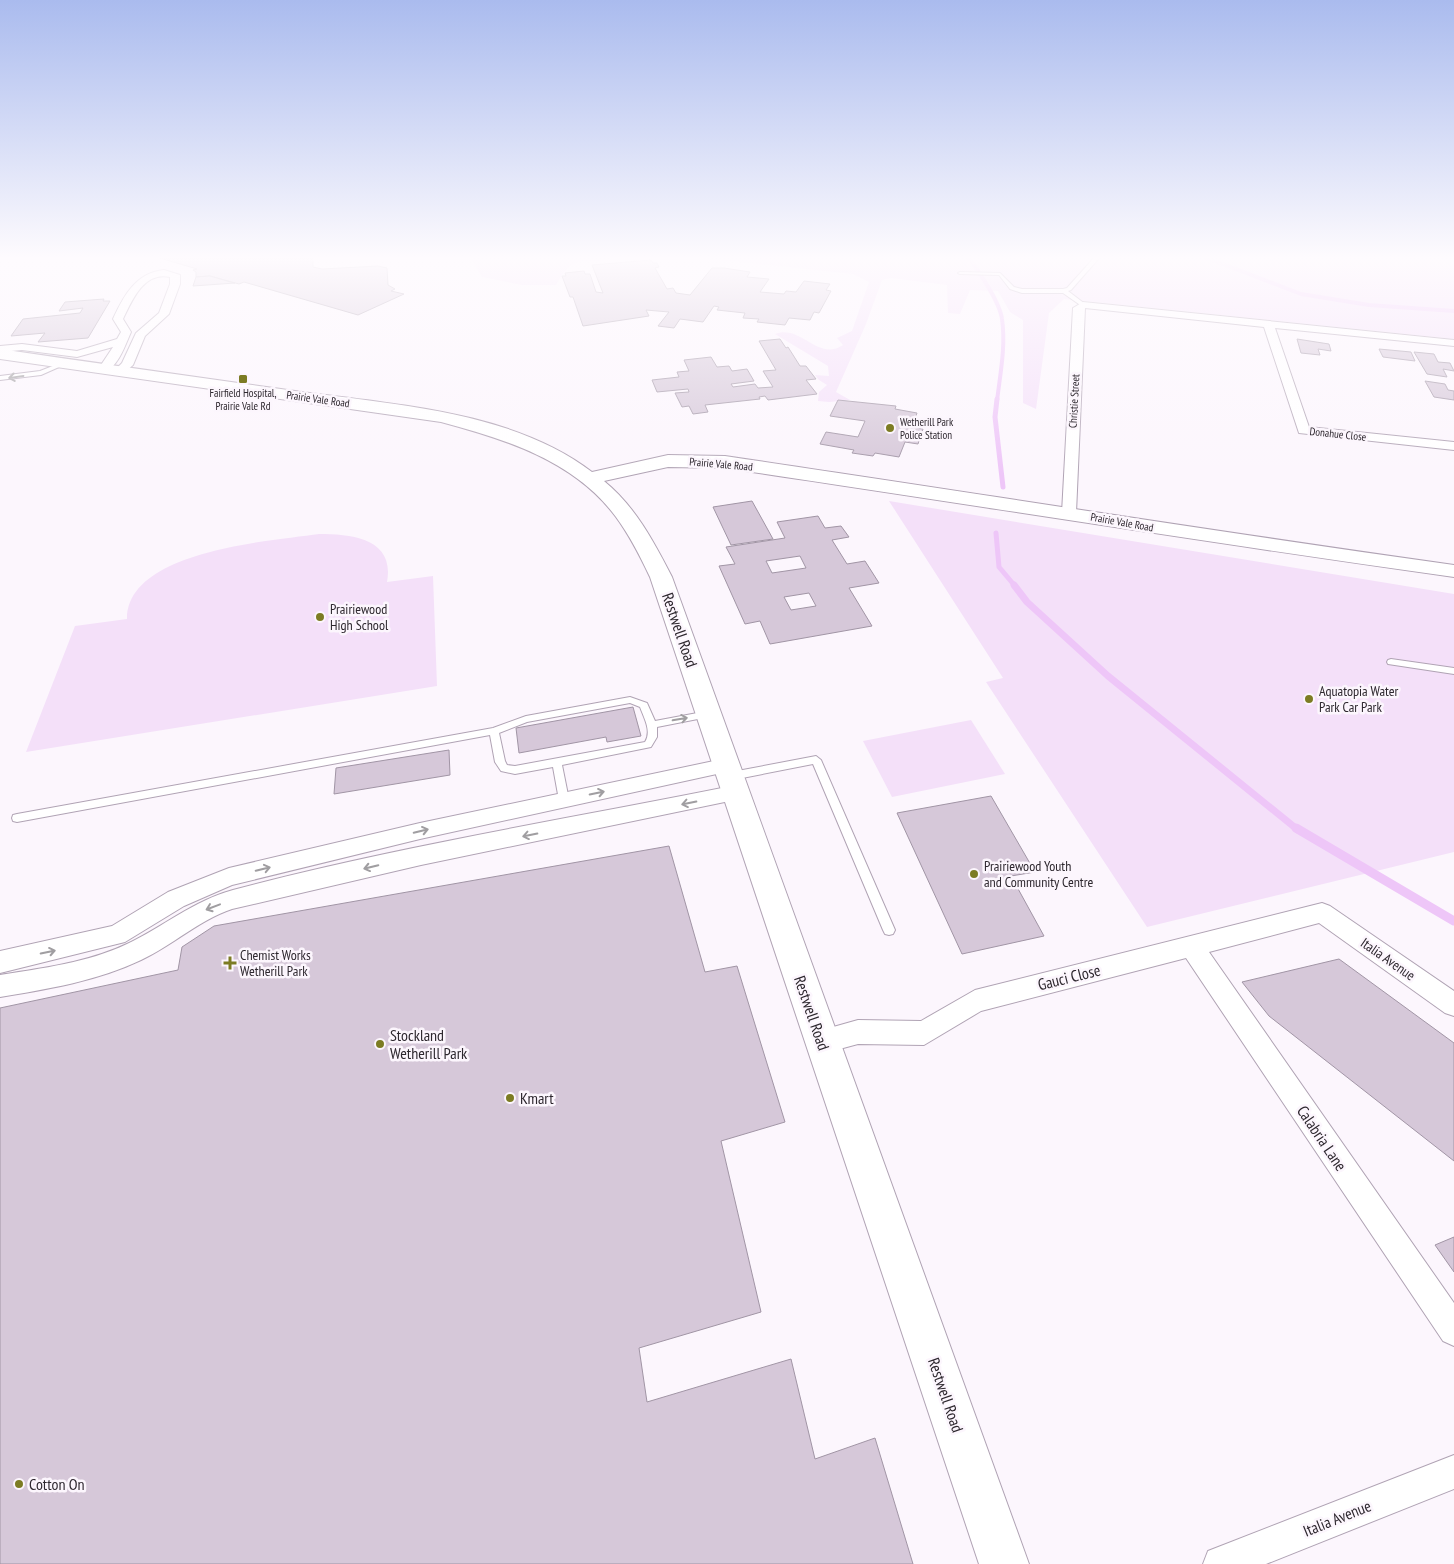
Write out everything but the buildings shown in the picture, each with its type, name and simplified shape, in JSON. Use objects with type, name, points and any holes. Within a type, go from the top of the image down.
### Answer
[{"type":"main road","name":"Prairie Vale Road","points":[[0,354],[441,417],[483,427],[526,442],[560,458],[592,478],[654,463],[702,461],[764,467],[1069,513],[1184,533],[1454,571]]},
{"type":"main road","name":"Restwell Road","points":[[592,478],[624,510],[647,544],[661,577],[710,714],[821,1042],[1004,1564]]},
{"type":"street","points":[[125,331],[112,361],[113,369],[127,365],[140,335],[145,331]]},
{"type":"street","name":"Christie Street","points":[[1069,513],[1077,331]]},
{"type":"street","name":"Donahue Close","points":[[1271,331],[1304,430],[1454,446]]},
{"type":"street","points":[[1342,331],[1454,343]]},
{"type":"street","points":[[0,349],[22,347],[70,354],[96,350],[122,341]]},
{"type":"street","points":[[0,962],[117,935],[176,899],[229,877],[420,831],[564,800],[732,778]]},
{"type":"street","points":[[0,986],[98,966],[135,952],[199,912],[230,900],[732,778]]},
{"type":"street","name":"Gauci Close","points":[[821,1042],[858,1032],[924,1033],[975,1001],[1322,913]]},
{"type":"street","name":"Italia Avenue","points":[[1322,913],[1454,1005]]},
{"type":"street","name":"Calabria Lane","points":[[1191,946],[1454,1330]]},
{"type":"street","name":"Italia Avenue","points":[[1221,1564],[1454,1472]]},
{"type":"lane","points":[[0,378],[40,373],[65,363]]},
{"type":"lane","points":[[1391,662],[1454,671]]},
{"type":"lane","points":[[17,818],[494,731],[526,719],[630,700],[644,705],[653,735],[652,742],[648,745],[514,770],[504,768],[500,762],[494,731]]},
{"type":"lane","points":[[650,724],[710,714]]},
{"type":"lane","points":[[732,778],[816,760],[889,930]]},
{"type":"lane","points":[[557,762],[564,800]]},
{"type":"shaded area","points":[[852,331],[863,331],[836,392],[850,400],[818,401],[819,392],[827,385],[815,375],[829,376],[828,366],[775,334],[784,332],[793,334],[825,349],[834,349],[843,345],[837,338]]},
{"type":"shaded area","points":[[1023,331],[1047,331],[1036,409],[1023,403]]},
{"type":"shaded area","points":[[1376,331],[1454,331],[1454,339]]},
{"type":"shaded area","points":[[889,501],[1454,594],[1454,852],[1147,927],[986,682],[1003,678]]},
{"type":"shaded area","points":[[319,534],[345,535],[358,538],[378,548],[385,556],[388,568],[387,582],[433,576],[437,686],[26,752],[75,626],[127,619],[133,596],[150,578],[175,564],[205,553],[238,546]]},
{"type":"shaded area","points":[[971,720],[1005,774],[892,797],[863,741]]},
{"type":"waterway","points":[[997,401],[1003,350],[1003,331]]},
{"type":"waterway","points":[[997,399],[995,417],[1003,487]]},
{"type":"waterway","points":[[996,533],[999,567],[1015,586]]},
{"type":"waterway","points":[[1014,585],[1027,602],[1108,676],[1298,830]]},
{"type":"waterway","points":[[1296,828],[1454,921]]},
{"type":"place","name":"Fairfield Hospital, Prairie Vale Rd","points":[[243,379]]},
{"type":"place","name":"Wetherill Park Police Station","points":[[890,428]]},
{"type":"place","name":"Prairiewood High School","points":[[320,617]]},
{"type":"place","name":"Aquatopia Water Park Car Park","points":[[1309,699]]},
{"type":"place","name":"Prairiewood Youth and Community Centre","points":[[974,874]]},
{"type":"place","name":"Chemist Works Wetherill Park","points":[[230,963]]},
{"type":"place","name":"Stockland Wetherill Park","points":[[380,1044]]},
{"type":"place","name":"Kmart","points":[[510,1098]]},
{"type":"place","name":"Cotton On","points":[[19,1484]]}]
